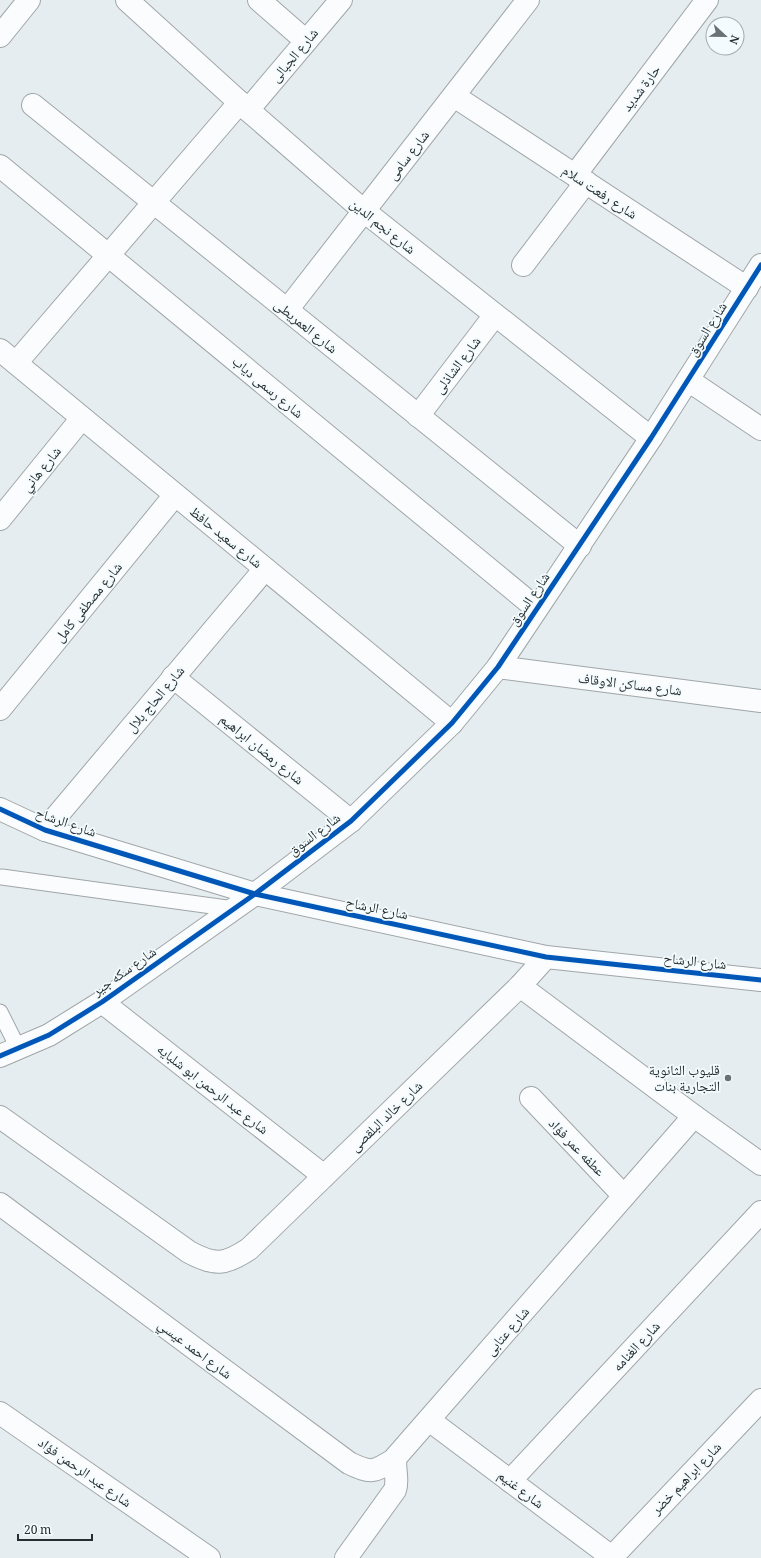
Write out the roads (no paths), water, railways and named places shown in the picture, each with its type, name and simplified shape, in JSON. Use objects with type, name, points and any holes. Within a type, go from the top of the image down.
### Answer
[{"type":"street","points":[[0,36],[29,0]]},
{"type":"street","name":"شارع نجم الدين","points":[[127,0],[244,106],[364,211],[651,438]]},
{"type":"street","points":[[259,0],[306,41]]},
{"type":"street","name":"شارع الجبالى","points":[[8,357],[108,255],[154,202],[306,41],[341,0]]},
{"type":"street","name":"شارع سامى","points":[[287,310],[528,0]]},
{"type":"street","name":"حارة شديد","points":[[524,265],[580,179],[707,0]]},
{"type":"street","name":"شارع رفعت سلام","points":[[454,96],[747,288]]},
{"type":"street","name":"شارع العمريطى","points":[[33,105],[580,546]]},
{"type":"street","name":"شارع رسمى دياب","points":[[0,166],[536,608]]},
{"type":"street","name":"شارع السوق","points":[[255,894],[351,821],[452,723],[498,667],[651,438],[761,265]]},
{"type":"street","name":"شارع الشاذلى","points":[[418,416],[495,314]]},
{"type":"street","name":"شارع سعيد حافظ","points":[[8,357],[452,723]]},
{"type":"street","points":[[688,380],[761,429]]},
{"type":"street","name":"شارع هاني","points":[[0,519],[82,418]]},
{"type":"street","name":"شارع مصطفى كامل","points":[[0,709],[175,495]]},
{"type":"street","name":"شارع الحاج بلال","points":[[45,830],[265,569]]},
{"type":"street","name":"شارع مساكن الاوقاف","points":[[498,667],[761,701]]},
{"type":"street","name":"شارع رمضان ابراهيم","points":[[173,677],[351,821]]},
{"type":"street","name":"شارع الرشاح","points":[[0,810],[45,830],[255,894],[546,957],[761,980]]},
{"type":"street","name":"شارع سكه جير","points":[[9,1052],[49,1035],[102,1002],[255,894]]},
{"type":"street","name":"شارع خالد البلقصى","points":[[0,1117],[189,1252],[204,1260],[217,1263],[237,1258],[250,1249],[520,986],[546,957]]},
{"type":"street","points":[[520,986],[761,1164]]},
{"type":"street","name":"شارع عبد الرحمن ابو شلبايه","points":[[102,1002],[324,1176]]},
{"type":"street","name":"عطفه عمر فؤاد","points":[[531,1098],[624,1196]]},
{"type":"street","name":"شارع عتابى","points":[[395,1459],[694,1116]]},
{"type":"street","name":"شارع احمد عيسي","points":[[0,1204],[349,1463],[371,1471],[378,1470],[395,1459]]},
{"type":"street","name":"شارع الغنامه","points":[[510,1481],[761,1212]]},
{"type":"street","name":"شارع ابراهيم خضر","points":[[612,1558],[761,1400]]},
{"type":"street","name":"شارع عبد الرحمن فؤاد","points":[[0,1413],[209,1558]]},
{"type":"street","name":"شارع غنيم","points":[[429,1420],[612,1558]]},
{"type":"street","points":[[346,1558],[395,1490],[395,1459]]},
{"type":"lane","points":[[2,877],[234,909]]},
{"type":"lane","points":[[0,1012],[9,1052]]},
{"type":"place","name":"قليوب الثانوية التجارية بنات","points":[[728,1078]]}]
